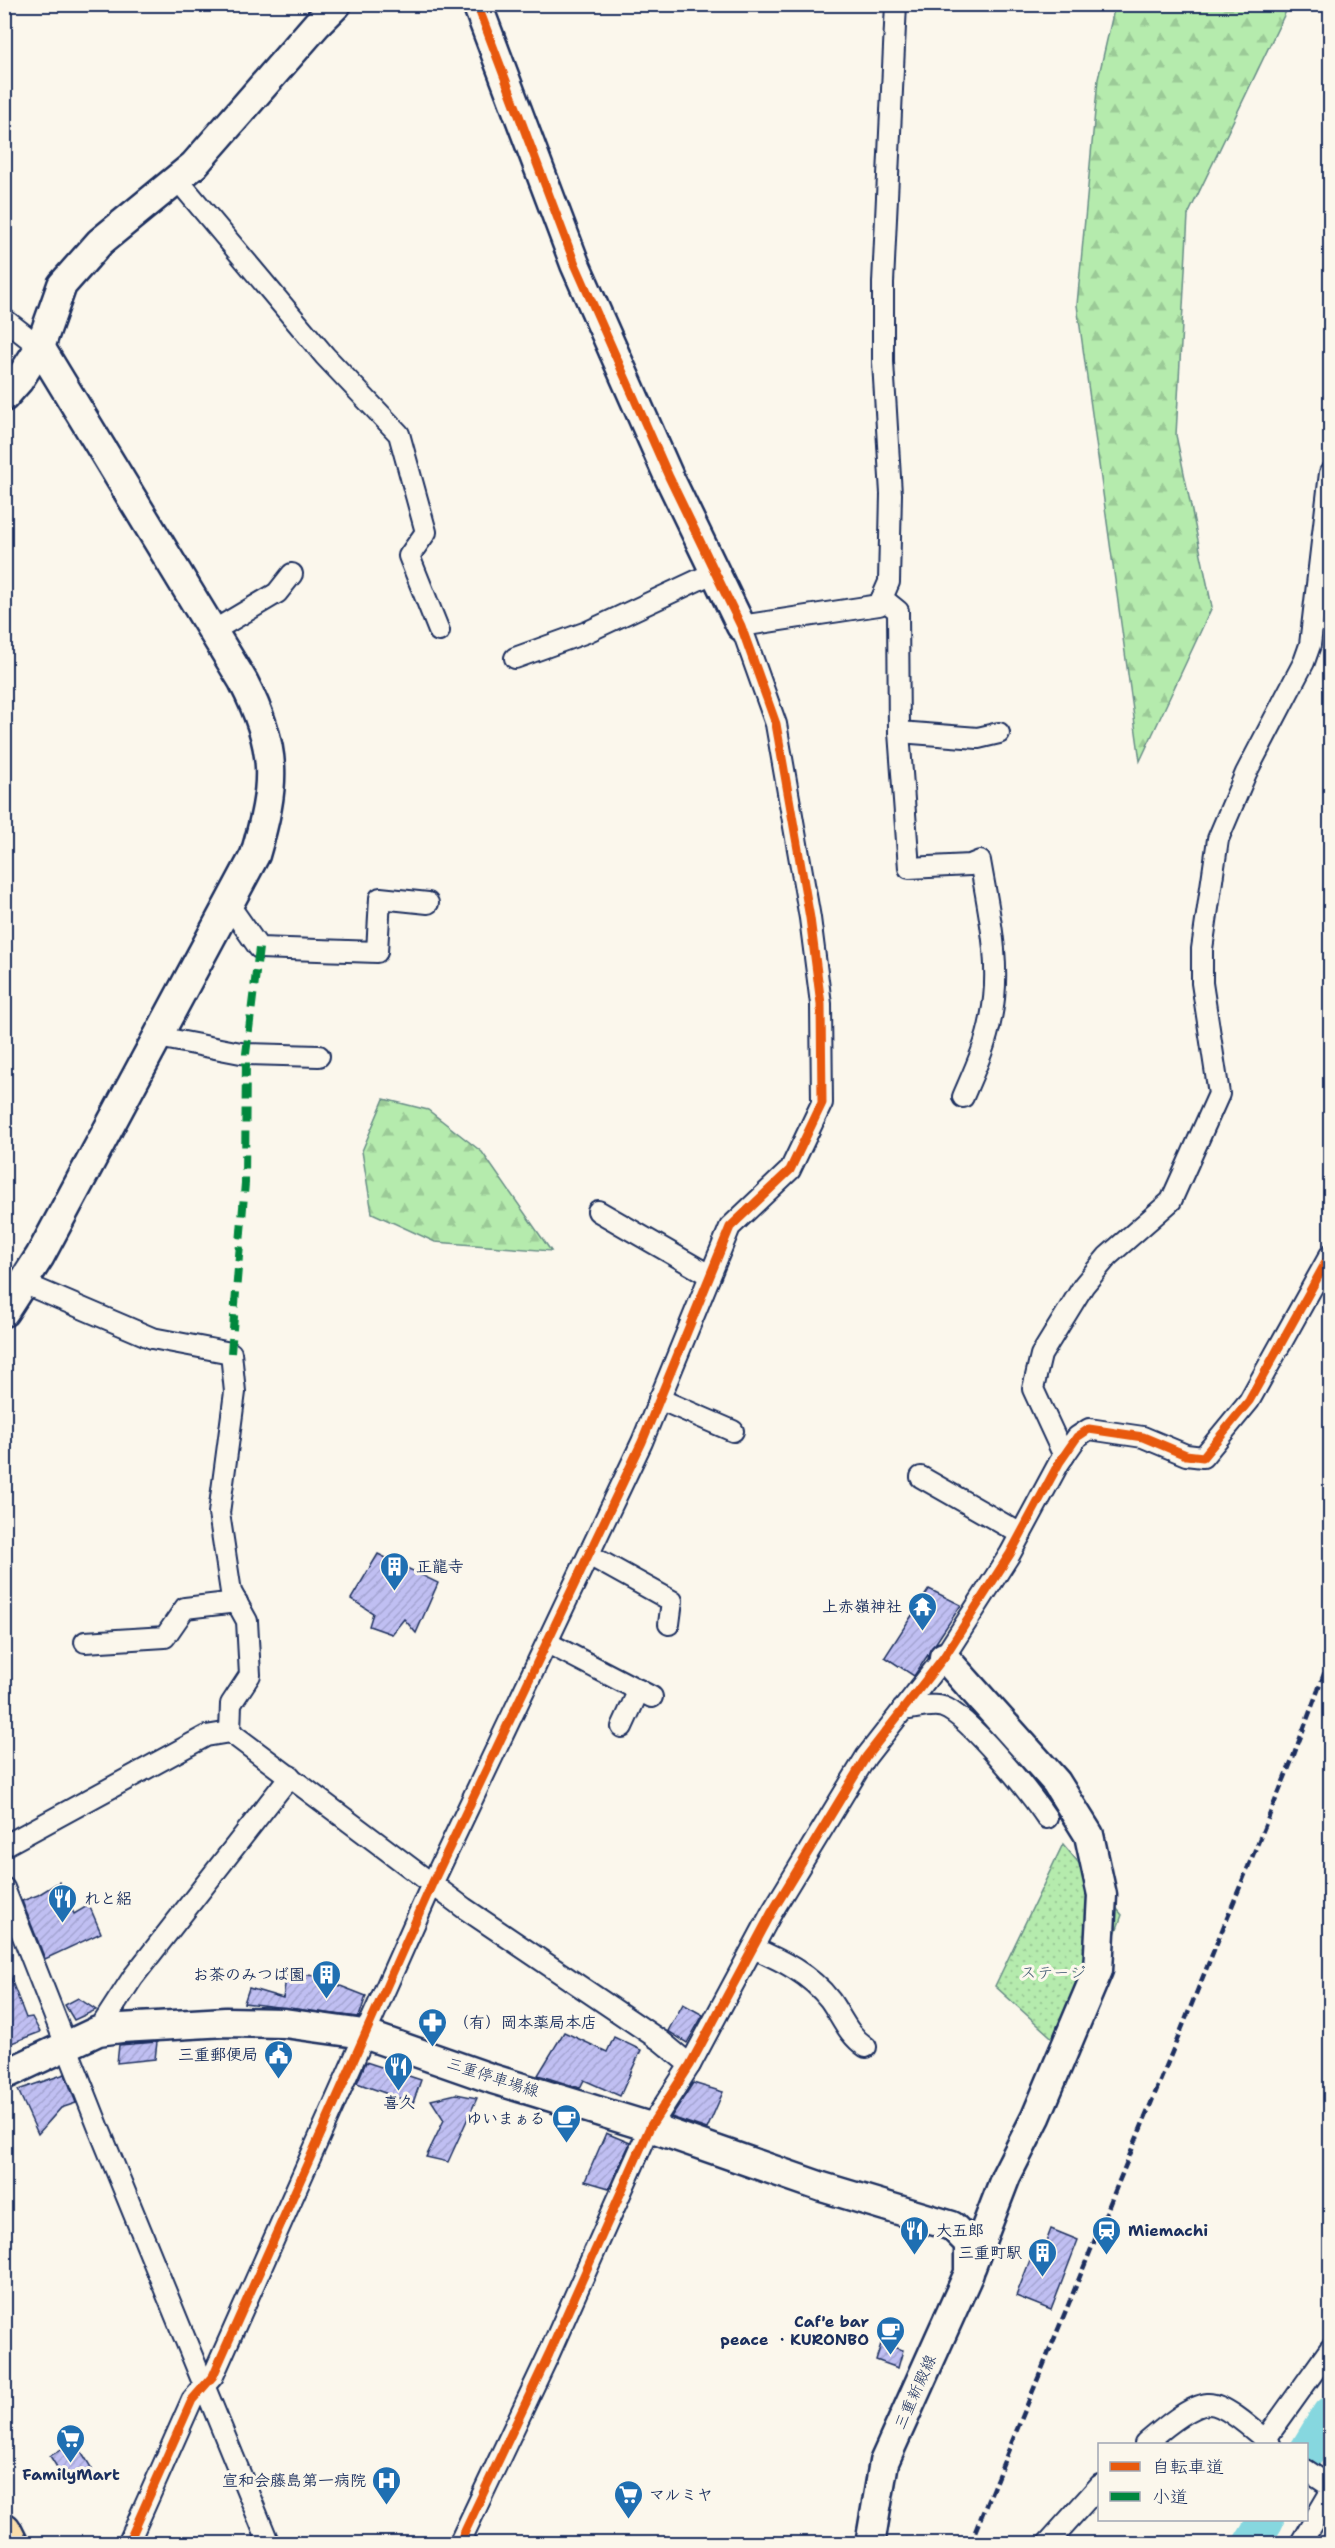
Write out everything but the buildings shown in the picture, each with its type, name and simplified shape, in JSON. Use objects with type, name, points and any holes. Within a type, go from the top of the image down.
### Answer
[{"type":"highway","points":[[4,2530],[11,2544]]},
{"type":"street","points":[[4,397],[19,380],[40,347],[62,285],[100,242],[194,165],[337,4]]},
{"type":"street","points":[[128,2544],[192,2400],[213,2376],[432,1884],[642,1442],[730,1227],[790,1170],[822,1103],[821,1004],[810,918],[776,724],[741,626],[669,477],[575,264],[477,4]]},
{"type":"street","points":[[741,626],[879,605],[889,582],[891,494],[883,362],[882,283],[896,4]]},
{"type":"street","points":[[177,179],[325,356],[399,434],[426,532],[409,556],[439,632]]},
{"type":"street","points":[[4,319],[40,347],[213,631],[260,713],[271,751],[266,820],[255,855],[40,1256],[4,1312]]},
{"type":"street","points":[[1064,1456],[1032,1389],[1041,1355],[1090,1278],[1108,1256],[1171,1201],[1219,1094],[1202,971],[1202,949],[1218,839],[1246,774],[1304,662],[1310,645],[1330,473]]},
{"type":"street","points":[[515,658],[587,632],[715,572]]},
{"type":"street","points":[[213,631],[277,593],[292,574]]},
{"type":"street","points":[[882,598],[898,611],[899,732],[909,868],[970,865],[980,861],[996,956],[993,1006],[985,1044],[963,1097]]},
{"type":"street","points":[[899,732],[978,738],[999,733]]},
{"type":"street","points":[[229,905],[259,948],[377,952],[380,898],[428,903]]},
{"type":"street","points":[[158,1037],[246,1054],[319,1056]]},
{"type":"street","points":[[598,1211],[709,1275]]},
{"type":"street","points":[[459,2544],[549,2354],[650,2127],[690,2065],[772,1912],[866,1757],[944,1657],[1021,1534],[1064,1456],[1077,1437],[1089,1429],[1143,1437],[1186,1455],[1203,1457],[1249,1401],[1330,1255]]},
{"type":"street","points":[[23,1283],[152,1338],[231,1353],[235,1392],[219,1513],[231,1592],[247,1622],[250,1675],[231,1704],[230,1732]]},
{"type":"street","points":[[659,1399],[733,1431]]},
{"type":"street","points":[[921,1478],[1021,1534]]},
{"type":"street","points":[[590,1555],[672,1601],[669,1624]]},
{"type":"street","points":[[85,1642],[165,1637],[185,1608],[237,1602]]},
{"type":"street","points":[[548,1643],[645,1694],[622,1727]]},
{"type":"street","points":[[944,1657],[1056,1782],[1089,1835],[1102,1895],[1098,1970],[1036,2117],[1006,2176],[969,2273]]},
{"type":"street","points":[[902,1710],[942,1706],[957,1715],[1025,1787],[1047,1818]]},
{"type":"street","points":[[4,1846],[206,1736],[230,1732],[464,1908],[660,2041],[690,2065]]},
{"type":"street","points":[[98,2031],[133,1977],[290,1776]]},
{"type":"street","points":[[4,1888],[13,1937],[68,2045],[269,2544]]},
{"type":"street","points":[[753,1948],[789,1963],[829,1998],[854,2039],[866,2047]]},
{"type":"street","name":"三重停車場線","points":[[4,2075],[98,2031],[151,2025],[226,2022],[284,2023],[364,2034],[493,2079],[650,2127],[822,2187],[952,2226],[969,2243]]},
{"type":"street","name":"三重新殿線","points":[[870,2544],[884,2462],[969,2273],[969,2243]]},
{"type":"street","points":[[1147,2443],[1175,2418],[1207,2404],[1223,2408],[1268,2442],[1330,2349]]},
{"type":"street","points":[[1300,2544],[1329,2487],[1308,2471]]},
{"type":"street","points":[[1047,2544],[1098,2487]]},
{"type":"green space","points":[[1115,5],[1289,5],[1188,215],[1176,435],[1212,607],[1140,761],[1077,305],[1098,79]]},
{"type":"green space","points":[[384,1099],[428,1110],[482,1152],[551,1251],[435,1242],[372,1213],[362,1151]]},
{"type":"green space","name":"ステージ","points":[[1063,1844],[1122,1915],[1071,2055],[995,1986]]},
{"type":"waterway","points":[[1308,2450],[1330,2414]]},
{"type":"waterway","points":[[1251,2544],[1265,2521]]},
{"type":"railway","points":[[970,2544],[1292,1760],[1330,1658]]},
{"type":"marked path","points":[[231,1353],[245,1183],[246,1054],[259,948]]},
{"type":"cycle path","points":[[128,2544],[192,2400],[213,2376],[432,1884],[642,1442],[730,1227],[790,1170],[822,1103],[821,1004],[810,918],[776,724],[741,626],[669,477],[575,264],[477,4]]},
{"type":"cycle path","points":[[459,2544],[549,2354],[650,2127],[690,2065],[772,1912],[866,1757],[944,1657],[1010,1554],[1059,1463],[1077,1437],[1089,1429],[1143,1437],[1186,1455],[1203,1457],[1249,1401],[1330,1255]]},
{"type":"place","name":"正龍寺","points":[[395,1592]]},
{"type":"place","name":"上赤嶺神社","points":[[923,1632]]},
{"type":"place","name":"れと絽","points":[[63,1924]]},
{"type":"place","name":"お茶のみつば園","points":[[326,2000]]},
{"type":"place","name":"（有）岡本薬局本店","points":[[432,2048]]},
{"type":"place","name":"三重郵便局","points":[[279,2080]]},
{"type":"place","name":"喜久","points":[[399,2092]]},
{"type":"place","name":"ゆいまぁる","points":[[567,2144]]},
{"type":"place","name":"大五郎","points":[[915,2256]]},
{"type":"place","name":"Miemachi","points":[[1107,2256]]},
{"type":"place","name":"三重町駅","points":[[1043,2278]]},
{"type":"place","name":"Caf'e bar peace ・KURONBO","points":[[890,2356]]},
{"type":"place","name":"FamilyMart","points":[[71,2464]]},
{"type":"place","name":"宣和会藤島第一病院","points":[[387,2506]]},
{"type":"place","name":"マルミヤ","points":[[628,2520]]}]
